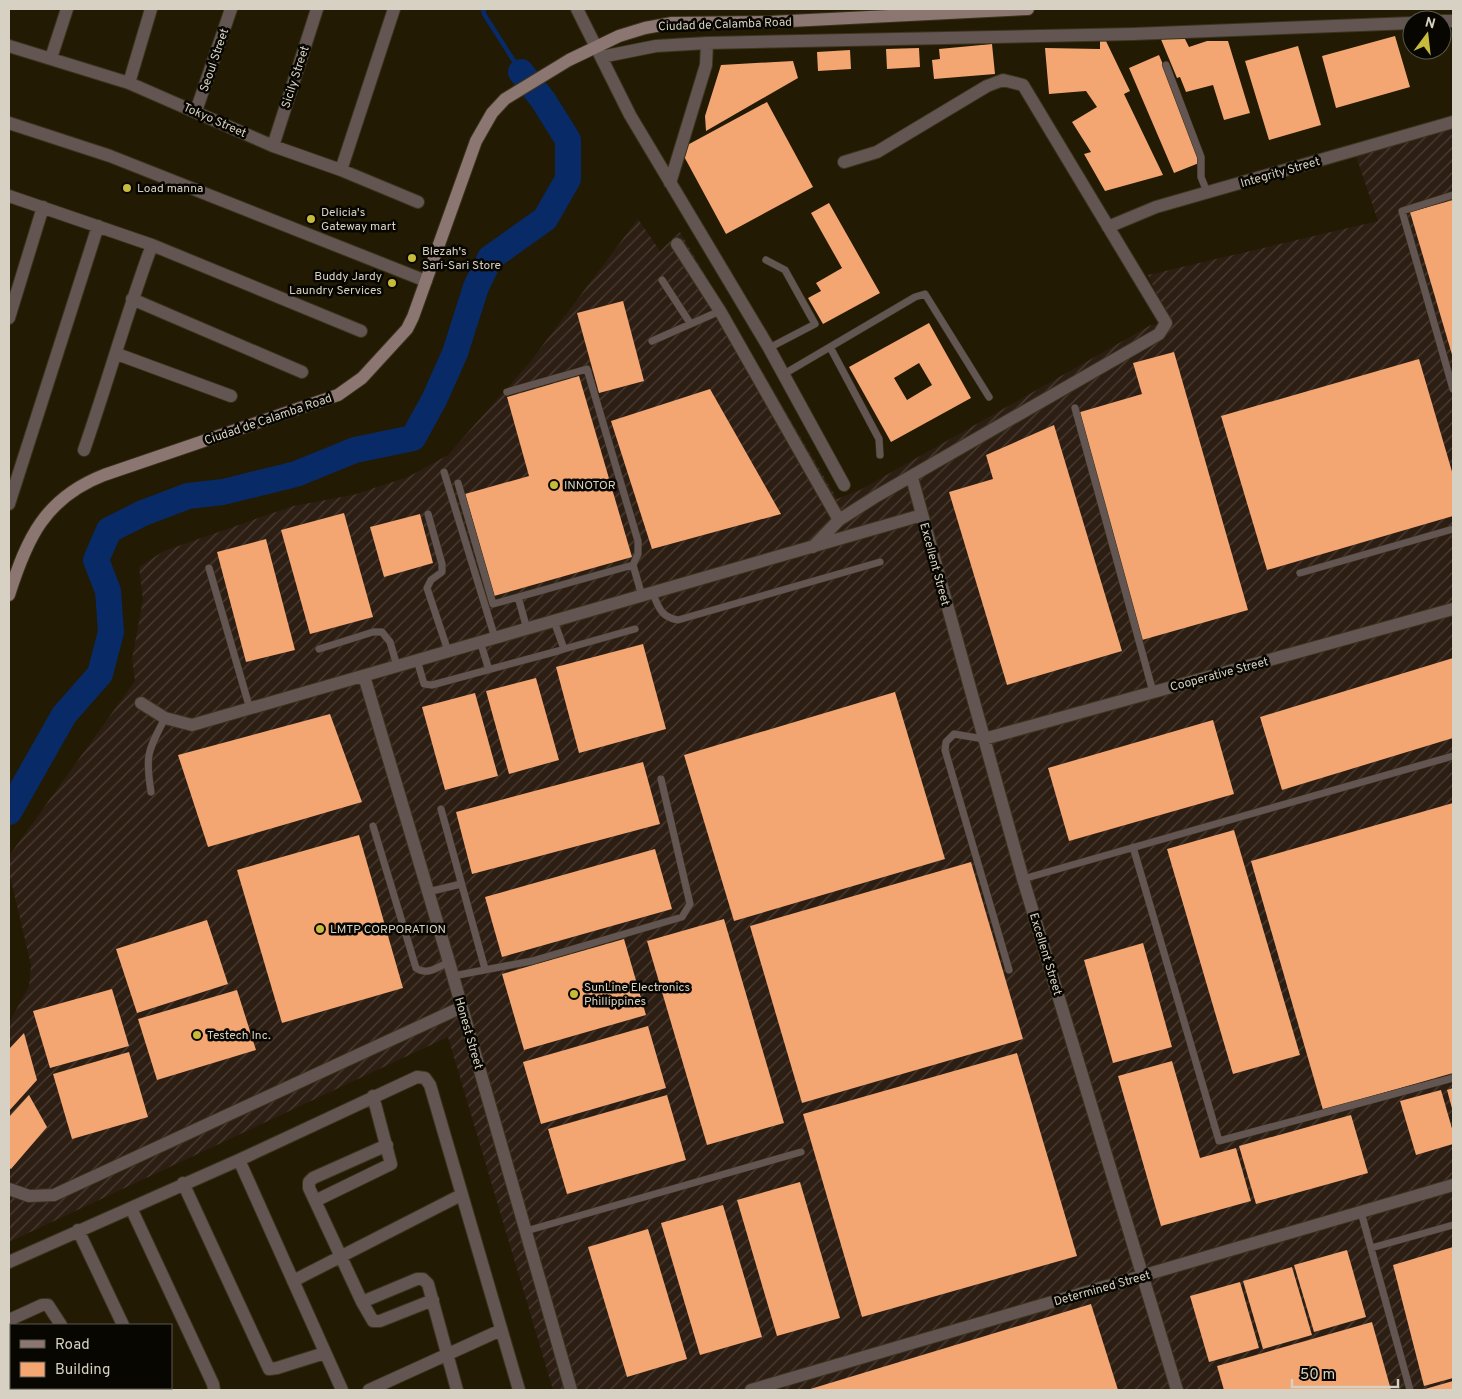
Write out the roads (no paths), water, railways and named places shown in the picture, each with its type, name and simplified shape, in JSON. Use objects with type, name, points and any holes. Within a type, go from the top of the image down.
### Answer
[{"type":"main road","name":"Ciudad de Calamba Road","points":[[9,595],[20,560],[39,523],[48,511],[72,491],[104,475],[338,395],[362,378],[396,344],[413,317],[476,141],[492,113],[505,99],[569,60],[599,52],[645,28],[672,24],[770,22],[1028,9]]},
{"type":"street","points":[[51,58],[67,9]]},
{"type":"street","points":[[128,83],[151,9]]},
{"type":"street","name":"Seoul Street","points":[[196,111],[231,9]]},
{"type":"street","name":"Sicily Street","points":[[273,146],[317,9]]},
{"type":"street","points":[[341,170],[394,9]]},
{"type":"street","points":[[577,9],[630,115],[769,348],[844,485]]},
{"type":"street","points":[[599,52],[707,43],[1133,34],[1402,23]]},
{"type":"street","points":[[670,183],[706,65],[707,43]]},
{"type":"street","name":"Tokyo Street","points":[[9,46],[128,83],[273,146],[341,170],[418,202]]},
{"type":"street","points":[[813,547],[839,520],[875,497],[912,478],[1159,334],[1166,323],[1023,85],[1004,80],[987,86],[877,152],[844,162]]},
{"type":"street","name":"Integrity Street","points":[[1108,227],[1156,207],[1453,122]]},
{"type":"street","points":[[9,123],[110,156],[426,281]]},
{"type":"street","points":[[9,196],[152,245],[361,331]]},
{"type":"street","points":[[9,318],[43,208]]},
{"type":"street","points":[[9,504],[98,226]]},
{"type":"street","points":[[677,244],[720,311],[839,520]]},
{"type":"street","points":[[84,450],[117,354],[132,298],[152,245]]},
{"type":"street","points":[[132,298],[302,372]]},
{"type":"street","points":[[117,354],[231,396]]},
{"type":"street","name":"Excellent Street","points":[[912,478],[1023,879],[1177,1390]]},
{"type":"street","points":[[141,703],[165,718],[192,725],[922,515]]},
{"type":"street","name":"Cooperative Street","points":[[984,739],[1453,609]]},
{"type":"street","name":"Honest Street","points":[[364,676],[449,962],[571,1390]]},
{"type":"street","points":[[9,1189],[29,1196],[54,1195],[462,1007]]},
{"type":"street","points":[[9,1262],[183,1183],[239,1160],[373,1096],[417,1077],[425,1078],[430,1085],[519,1390]]},
{"type":"street","points":[[316,1201],[387,1168],[391,1164],[373,1096]]},
{"type":"street","points":[[387,1146],[313,1178],[309,1182],[309,1188],[362,1302],[373,1321],[380,1321],[432,1300]]},
{"type":"street","points":[[239,1160],[342,1390]]},
{"type":"street","points":[[183,1183],[269,1369],[326,1352]]},
{"type":"street","name":"Determined Street","points":[[751,1390],[1453,1185]]},
{"type":"street","points":[[293,1281],[461,1195]]},
{"type":"street","points":[[131,1208],[213,1384],[214,1390]]},
{"type":"street","points":[[78,1230],[123,1324]]},
{"type":"street","points":[[362,1302],[417,1279],[423,1279],[428,1284],[457,1390]]},
{"type":"street","points":[[9,1320],[42,1305],[48,1305],[58,1324]]},
{"type":"street","points":[[369,1390],[501,1330]]},
{"type":"lane","points":[[1166,65],[1201,157],[1201,177],[1206,192]]},
{"type":"lane","points":[[1453,195],[1402,211],[1453,389]]},
{"type":"lane","points":[[766,260],[785,270],[815,324],[769,348]]},
{"type":"lane","points":[[662,280],[690,323]]},
{"type":"lane","points":[[784,374],[915,297],[925,294],[989,397]]},
{"type":"lane","points":[[652,341],[720,311]]},
{"type":"lane","points":[[830,347],[879,439],[880,455]]},
{"type":"lane","points":[[458,483],[493,604],[633,565],[638,554],[638,541],[587,369],[507,392]]},
{"type":"lane","points":[[1075,408],[1153,692]]},
{"type":"lane","points":[[444,472],[495,638]]},
{"type":"lane","points":[[428,514],[442,564],[442,572],[431,580],[427,588],[448,651]]},
{"type":"lane","points":[[1300,573],[1453,529]]},
{"type":"lane","points":[[633,565],[648,595],[661,613],[668,618],[678,620],[880,562]]},
{"type":"lane","points":[[209,568],[250,708]]},
{"type":"lane","points":[[518,598],[527,629]]},
{"type":"lane","points":[[554,621],[564,649]]},
{"type":"lane","points":[[417,660],[424,684],[427,686],[635,629]]},
{"type":"lane","points":[[319,649],[373,632],[382,632],[390,642],[398,666]]},
{"type":"lane","points":[[480,641],[489,670]]},
{"type":"lane","points":[[151,792],[146,761],[152,743],[165,718]]},
{"type":"lane","points":[[984,739],[954,734],[946,742],[946,750],[968,834],[1009,970]]},
{"type":"lane","points":[[1023,879],[1453,756]]},
{"type":"lane","points":[[453,976],[532,961],[682,918],[690,904],[661,779]]},
{"type":"lane","points":[[441,809],[486,969]]},
{"type":"lane","points":[[373,826],[416,968],[421,971],[430,972],[449,962]]},
{"type":"lane","points":[[1133,847],[1219,1141],[1453,1078]]},
{"type":"lane","points":[[428,892],[462,884]]},
{"type":"lane","points":[[526,1231],[801,1152]]},
{"type":"lane","points":[[1361,1212],[1410,1390]]},
{"type":"lane","points":[[1371,1248],[1453,1225]]},
{"type":"waterway","points":[[483,9],[484,14],[521,72]]},
{"type":"waterway","points":[[9,812],[64,715],[100,674],[111,632],[108,591],[96,560],[109,530],[143,513],[188,496],[223,492],[296,474],[355,450],[413,438],[434,400],[455,353],[476,287],[490,258],[545,219],[568,179],[568,140],[543,100],[521,72]]},
{"type":"place","name":"Load manna","points":[[127,188]]},
{"type":"place","name":"Delicia's Gateway mart","points":[[311,219]]},
{"type":"place","name":"Blezah's Sari-Sari Store","points":[[412,258]]},
{"type":"place","name":"Buddy Jardy Laundry Services","points":[[392,283]]},
{"type":"place","name":"INNOTOR","points":[[554,485]]},
{"type":"place","name":"LMTP CORPORATION","points":[[320,929]]},
{"type":"place","name":"SunLine Electronics Phillippines","points":[[574,994]]},
{"type":"place","name":"Testech Inc.","points":[[197,1035]]}]
